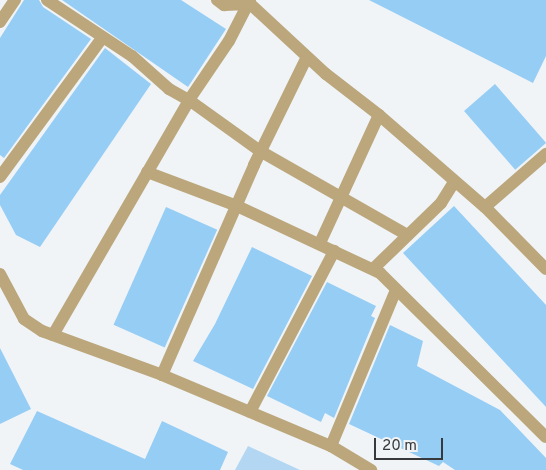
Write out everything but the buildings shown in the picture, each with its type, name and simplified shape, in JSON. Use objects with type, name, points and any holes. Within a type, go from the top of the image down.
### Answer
[{"type":"street","points":[[0,22],[15,0]]},
{"type":"street","points":[[47,0],[132,56],[169,89],[189,100],[260,151],[407,235]]},
{"type":"street","points":[[217,0],[224,5],[248,1]]},
{"type":"street","points":[[248,1],[307,57],[379,115],[485,207],[546,268]]},
{"type":"street","points":[[54,335],[189,100],[230,41],[248,1]]},
{"type":"street","points":[[0,177],[102,38]]},
{"type":"street","points":[[162,375],[260,151],[307,57]]},
{"type":"street","points":[[320,244],[379,115]]},
{"type":"street","points":[[485,207],[546,154]]},
{"type":"street","points":[[146,172],[236,206],[373,269],[546,437]]},
{"type":"street","points":[[373,269],[441,203],[454,182]]},
{"type":"street","points":[[250,412],[334,251]]},
{"type":"street","points":[[0,274],[24,319],[54,335],[162,375],[331,446],[371,470]]},
{"type":"street","points":[[331,446],[396,290]]},
{"type":"shaded area","points":[[248,446],[300,470],[235,470]]}]
